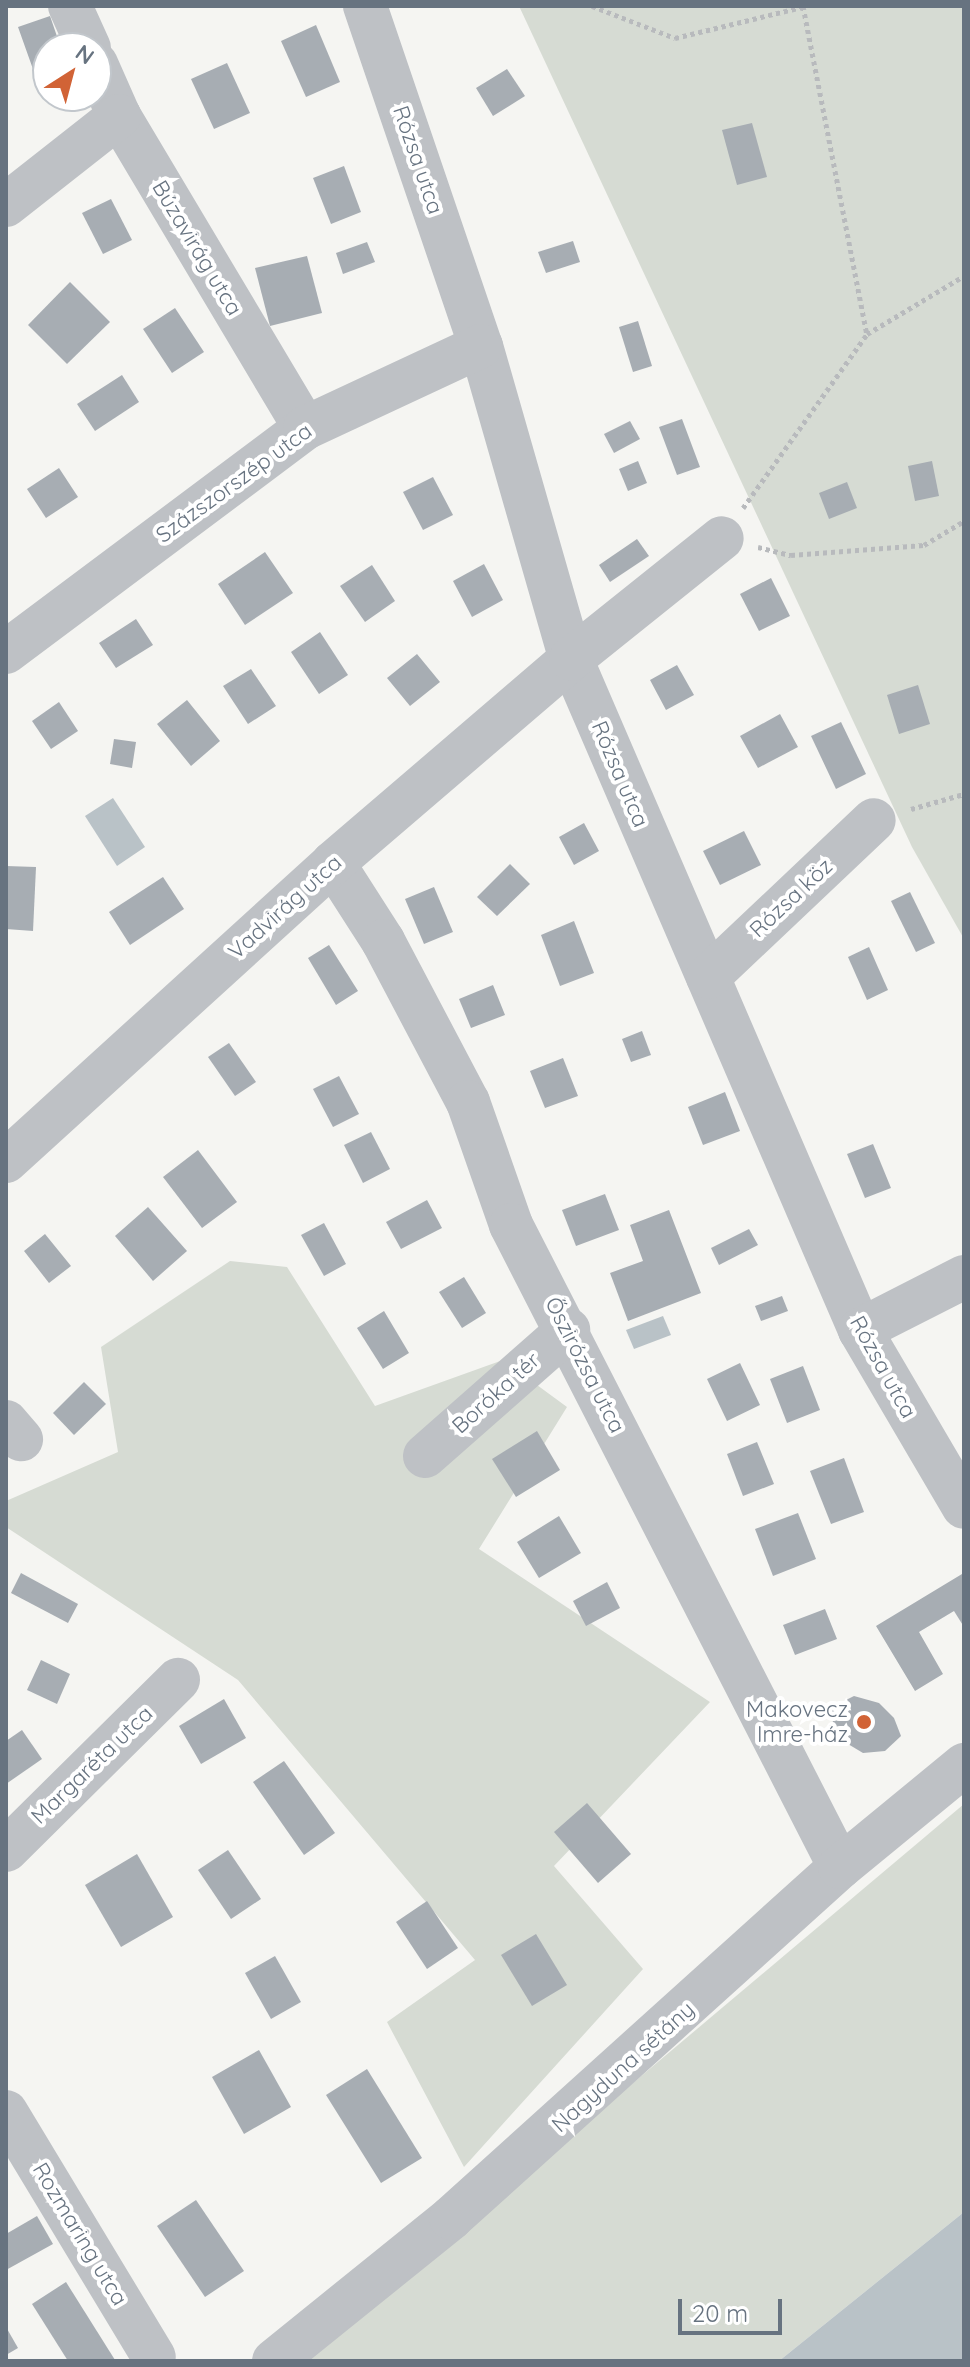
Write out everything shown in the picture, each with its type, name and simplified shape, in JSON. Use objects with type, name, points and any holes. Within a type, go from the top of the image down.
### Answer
[{"type":"street","points":[[70,6],[82,32]]},
{"type":"street","name":"Rózsa utca","points":[[365,6],[481,346],[571,659],[860,1330],[964,1507]]},
{"type":"street","name":"Búzavirág utca","points":[[112,100],[305,428]]},
{"type":"street","points":[[6,205],[119,116]]},
{"type":"street","name":"Százszorszép utca","points":[[6,652],[305,428],[481,346]]},
{"type":"street","name":"Vadvirág utca","points":[[6,1161],[333,863],[571,659],[722,538]]},
{"type":"street","name":"Rózsa köz","points":[[708,977],[874,820]]},
{"type":"street","name":"Őszirózsa utca","points":[[333,863],[383,941],[468,1102],[511,1225],[568,1330],[840,1867]]},
{"type":"street","points":[[860,1330],[964,1277]]},
{"type":"street","name":"Boróka tér","points":[[425,1456],[568,1330]]},
{"type":"street","name":"Margaréta utca","points":[[6,1850],[178,1680]]},
{"type":"street","name":"Nagyduna sétány","points":[[274,2361],[451,2218],[840,1867],[964,1765]]},
{"type":"street","name":"Rozmaring utca","points":[[6,2112],[154,2357]]},
{"type":"path","points":[[592,6],[675,38],[804,6],[867,334]]},
{"type":"path","points":[[964,276],[867,334],[722,538],[791,555],[924,545],[964,521]]},
{"type":"path","points":[[874,820],[964,794]]},
{"type":"shaded area","points":[[519,6],[964,6],[964,939],[912,847]]},
{"type":"shaded area","points":[[113,798],[145,847],[117,866],[85,816]]},
{"type":"shaded area","points":[[230,1261],[287,1267],[375,1406],[503,1360],[567,1407],[479,1549],[710,1702],[554,1866],[643,1969],[464,2167],[387,2022],[475,1960],[238,1680],[6,1527],[6,1501],[118,1452],[101,1347]]},
{"type":"shaded area","points":[[663,1316],[671,1335],[634,1349],[626,1330]]},
{"type":"shaded area","points":[[964,1804],[964,2212],[779,2361],[303,2361]]},
{"type":"shaded area","points":[[964,2212],[964,2361],[779,2361]]},
{"type":"building","points":[[50,16],[56,32],[32,32],[32,66],[18,27]]},
{"type":"building","points":[[316,25],[340,82],[306,97],[281,41]]},
{"type":"building","points":[[227,63],[250,113],[214,129],[191,79]]},
{"type":"building","points":[[507,69],[525,96],[493,116],[476,88]]},
{"type":"building","points":[[752,123],[767,177],[737,185],[722,130]]},
{"type":"building","points":[[344,166],[361,212],[331,224],[313,178]]},
{"type":"building","points":[[111,199],[132,240],[103,254],[82,213]]},
{"type":"building","points":[[573,241],[580,262],[546,273],[538,252]]},
{"type":"building","points":[[367,242],[375,262],[343,274],[336,253]]},
{"type":"building","points":[[307,256],[322,313],[270,326],[255,268]]},
{"type":"building","points":[[70,282],[110,322],[67,364],[28,325]]},
{"type":"building","points":[[175,308],[204,352],[172,373],[143,329]]},
{"type":"building","points":[[638,321],[652,366],[633,372],[619,327]]},
{"type":"building","points":[[122,375],[139,402],[95,431],[77,404]]},
{"type":"building","points":[[682,419],[700,467],[677,475],[659,427]]},
{"type":"building","points":[[630,421],[640,439],[614,453],[604,434]]},
{"type":"building","points":[[638,461],[647,483],[628,491],[619,469]]},
{"type":"building","points":[[932,461],[939,496],[915,501],[908,466]]},
{"type":"building","points":[[59,468],[78,497],[46,518],[27,489]]},
{"type":"building","points":[[433,477],[453,515],[423,530],[403,492]]},
{"type":"building","points":[[847,482],[857,508],[829,519],[819,493]]},
{"type":"building","points":[[637,539],[649,556],[610,582],[599,565]]},
{"type":"building","points":[[265,552],[293,593],[245,625],[218,584]]},
{"type":"building","points":[[484,564],[503,600],[472,617],[453,581]]},
{"type":"building","points":[[372,565],[395,601],[365,622],[340,586]]},
{"type":"building","points":[[771,578],[790,616],[759,631],[740,594]]},
{"type":"building","points":[[136,619],[153,645],[116,668],[99,643]]},
{"type":"building","points":[[320,632],[348,675],[319,694],[291,652]]},
{"type":"building","points":[[417,654],[440,682],[410,706],[387,678]]},
{"type":"building","points":[[677,665],[694,695],[666,710],[650,680]]},
{"type":"building","points":[[251,669],[276,706],[248,724],[223,686]]},
{"type":"building","points":[[918,685],[930,724],[899,734],[887,695]]},
{"type":"building","points":[[187,700],[220,741],[191,766],[157,724]]},
{"type":"building","points":[[59,702],[78,731],[51,749],[32,721]]},
{"type":"building","points":[[780,714],[798,747],[758,768],[740,736]]},
{"type":"building","points":[[841,722],[866,774],[836,789],[811,736]]},
{"type":"building","points":[[114,739],[136,742],[132,768],[110,764]]},
{"type":"building","points":[[584,823],[599,851],[574,865],[559,837]]},
{"type":"building","points":[[744,831],[761,865],[720,885],[703,851]]},
{"type":"building","points":[[510,864],[530,884],[497,916],[477,897]]},
{"type":"building","points":[[6,866],[36,867],[33,931],[6,929]]},
{"type":"building","points":[[163,877],[184,909],[130,945],[109,912]]},
{"type":"building","points":[[434,887],[453,932],[424,944],[405,899]]},
{"type":"building","points":[[910,892],[935,943],[916,952],[891,901]]},
{"type":"building","points":[[574,921],[594,973],[560,986],[541,935]]},
{"type":"building","points":[[329,945],[358,991],[336,1005],[308,958]]},
{"type":"building","points":[[869,947],[888,990],[867,1000],[848,957]]},
{"type":"building","points":[[493,985],[505,1015],[471,1028],[459,999]]},
{"type":"building","points":[[642,1031],[651,1055],[631,1062],[622,1039]]},
{"type":"building","points":[[229,1043],[256,1082],[235,1096],[208,1057]]},
{"type":"building","points":[[563,1058],[578,1096],[545,1108],[530,1071]]},
{"type":"building","points":[[339,1076],[359,1114],[333,1127],[313,1089]]},
{"type":"building","points":[[725,1092],[740,1131],[703,1145],[688,1107]]},
{"type":"building","points":[[371,1132],[390,1169],[363,1183],[344,1145]]},
{"type":"building","points":[[873,1144],[891,1188],[865,1198],[847,1154]]},
{"type":"building","points":[[198,1150],[237,1202],[202,1228],[163,1177]]},
{"type":"building","points":[[605,1194],[619,1230],[576,1246],[562,1210]]},
{"type":"building","points":[[427,1200],[442,1228],[401,1249],[386,1222]]},
{"type":"building","points":[[148,1207],[187,1251],[153,1281],[115,1236]]},
{"type":"building","points":[[669,1210],[701,1293],[628,1321],[610,1273],[643,1261],[630,1225]]},
{"type":"building","points":[[324,1223],[346,1264],[324,1276],[301,1235]]},
{"type":"building","points":[[749,1229],[758,1245],[719,1265],[711,1248]]},
{"type":"building","points":[[45,1234],[71,1266],[49,1283],[24,1251]]},
{"type":"building","points":[[464,1277],[486,1313],[462,1328],[439,1292]]},
{"type":"building","points":[[782,1296],[788,1311],[761,1321],[755,1306]]},
{"type":"building","points":[[384,1311],[409,1353],[383,1369],[357,1328]]},
{"type":"building","points":[[740,1363],[760,1405],[727,1421],[707,1379]]},
{"type":"building","points":[[803,1366],[820,1410],[787,1423],[770,1379]]},
{"type":"building","points":[[84,1382],[106,1404],[74,1435],[53,1413]]},
{"type":"building","points":[[537,1431],[560,1470],[516,1497],[492,1459]]},
{"type":"building","points":[[757,1442],[774,1484],[743,1496],[727,1454]]},
{"type":"building","points":[[844,1458],[864,1512],[831,1524],[810,1471]]},
{"type":"building","points":[[798,1513],[816,1559],[773,1576],[755,1529]]},
{"type":"building","points":[[559,1516],[581,1553],[539,1578],[517,1542]]},
{"type":"building","points":[[21,1573],[78,1604],[68,1623],[11,1593]]},
{"type":"building","points":[[962,1574],[964,1627],[954,1611],[919,1632],[943,1674],[915,1691],[876,1626]]},
{"type":"building","points":[[607,1582],[620,1608],[586,1626],[573,1601]]},
{"type":"building","points":[[825,1609],[837,1639],[795,1655],[783,1625]]},
{"type":"building","points":[[41,1660],[70,1674],[57,1704],[27,1690]]},
{"type":"building","name":"Makovecz Imre-ház","points":[[854,1696],[879,1703],[894,1718],[901,1736],[885,1751],[863,1753],[843,1741],[834,1727],[830,1708]]},
{"type":"building","points":[[224,1699],[246,1738],[201,1764],[179,1726]]},
{"type":"building","points":[[22,1730],[42,1759],[6,1784],[6,1741]]},
{"type":"building","points":[[284,1761],[335,1833],[304,1855],[253,1782]]},
{"type":"building","points":[[587,1803],[631,1854],[598,1883],[554,1832]]},
{"type":"building","points":[[228,1850],[261,1899],[231,1919],[198,1870]]},
{"type":"building","points":[[137,1854],[173,1917],[121,1947],[85,1885]]},
{"type":"building","points":[[427,1901],[458,1948],[427,1969],[396,1922]]},
{"type":"building","points":[[536,1934],[567,1985],[532,2006],[501,1955]]},
{"type":"building","points":[[275,1956],[301,2002],[271,2019],[245,1973]]},
{"type":"building","points":[[259,2050],[291,2107],[244,2134],[212,2077]]},
{"type":"building","points":[[367,2069],[422,2158],[381,2183],[326,2095]]},
{"type":"building","points":[[196,2200],[244,2271],[205,2297],[157,2226]]},
{"type":"building","points":[[37,2216],[53,2244],[6,2270],[6,2234]]},
{"type":"building","points":[[66,2282],[115,2360],[68,2361],[32,2304]]},
{"type":"building","points":[[6,2327],[18,2348],[6,2355]]},
{"type":"place","name":"Makovecz Imre-ház","points":[[864,1722]]}]
